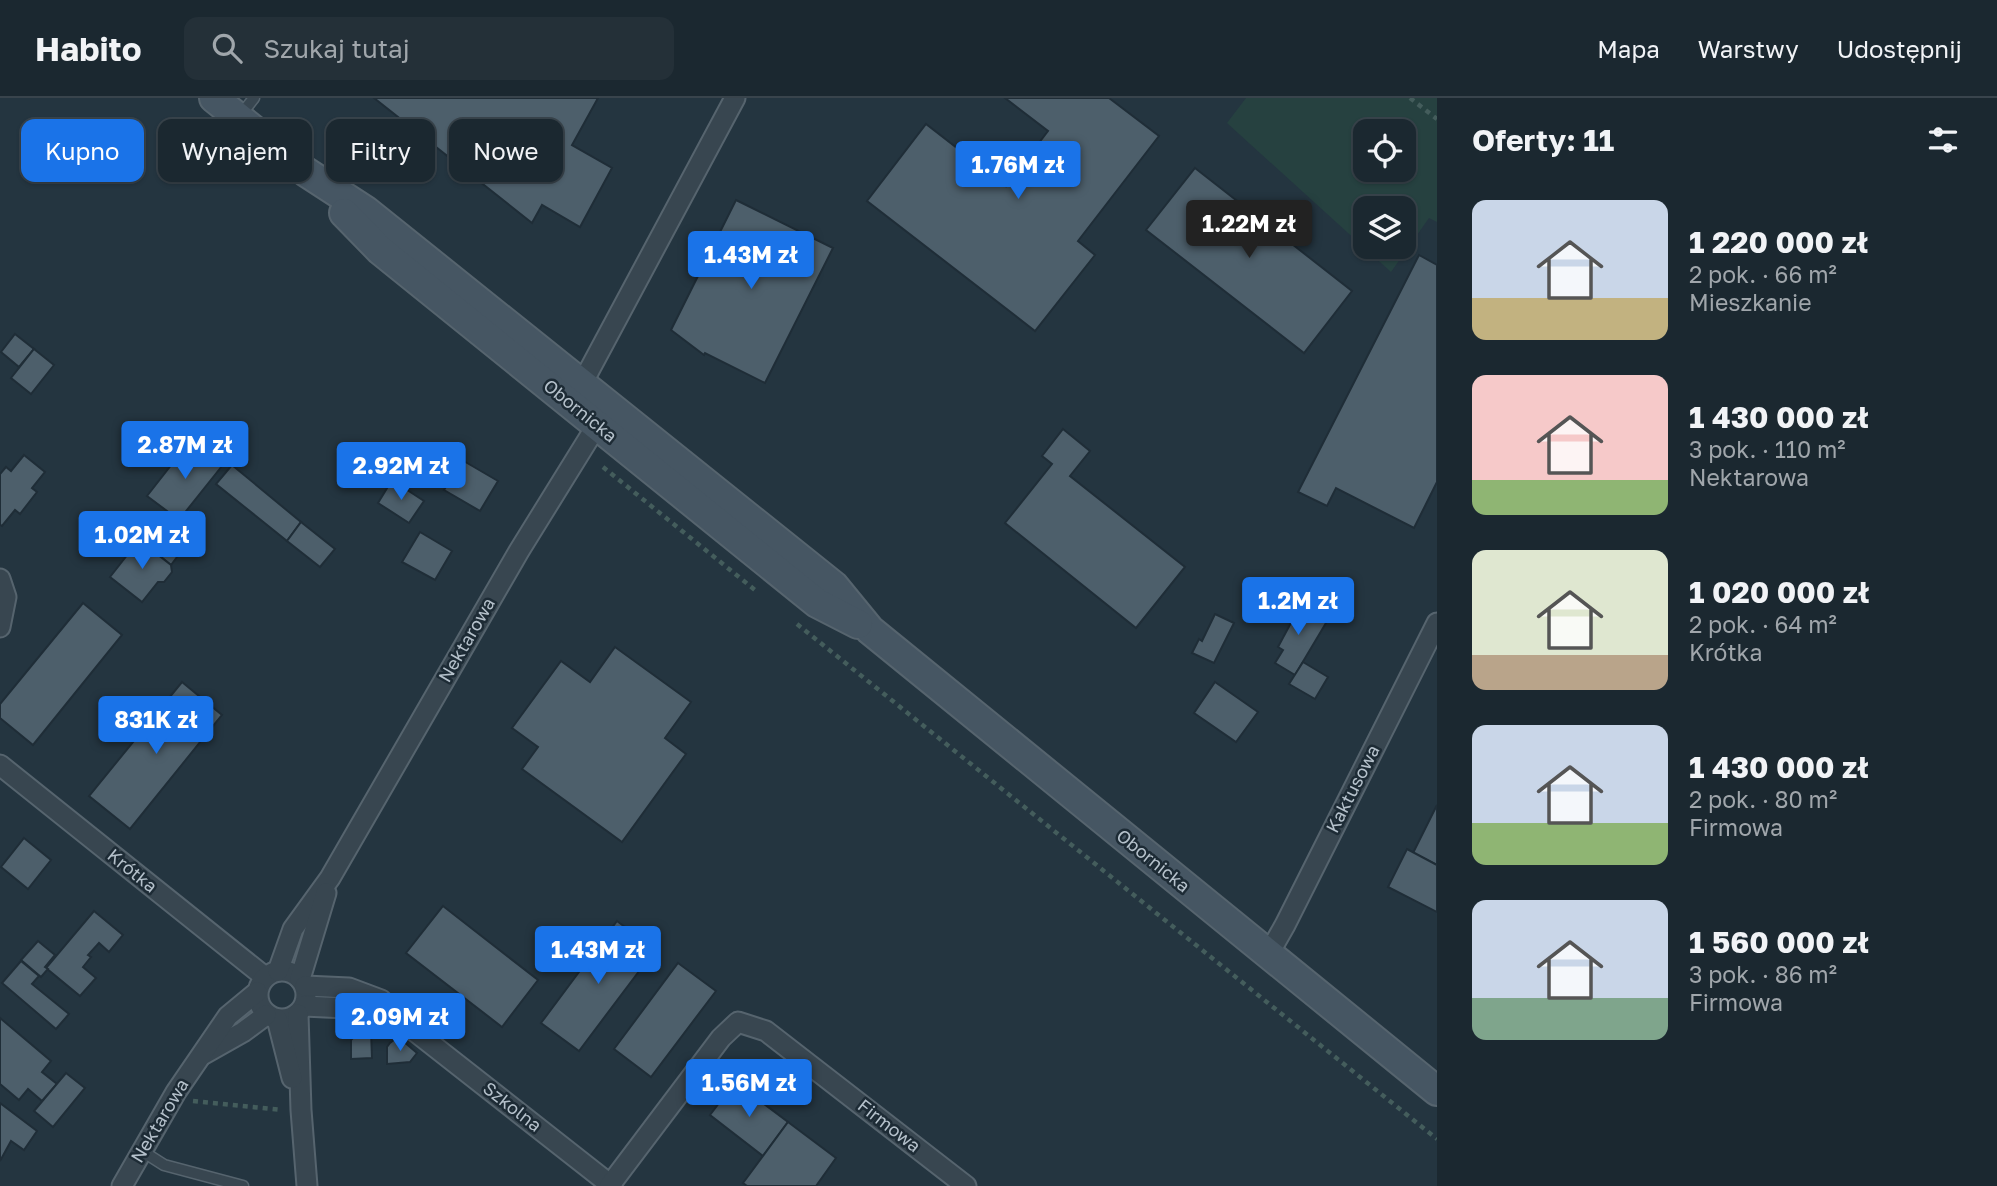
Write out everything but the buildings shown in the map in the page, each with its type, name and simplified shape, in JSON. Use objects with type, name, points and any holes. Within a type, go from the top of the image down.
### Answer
[{"type":"main road","name":"Obornicka","points":[[214,98],[246,108],[306,172],[366,211],[577,394],[834,586],[870,630],[1437,1091]]},
{"type":"street","points":[[577,394],[736,98]]},
{"type":"street","name":"Nektarowa","points":[[121,1186],[200,1056],[228,1016],[266,980],[293,929],[330,878],[519,551],[604,415]]},
{"type":"street","points":[[0,579],[6,597],[0,627]]},
{"type":"street","name":"Kaktusowa","points":[[1268,955],[1437,623]]},
{"type":"street","name":"Krótka","points":[[0,765],[266,980]]},
{"type":"street","name":"Nektarowa","points":[[292,1110],[302,996],[330,878]]},
{"type":"street","points":[[272,1017],[288,1019],[302,996],[290,972],[266,980],[259,1004],[272,1017],[307,1186]]},
{"type":"street","name":"Szkolna","points":[[302,996],[349,988],[382,1000],[412,1029],[611,1185]]},
{"type":"street","name":"Nektarowa","points":[[200,1056],[272,1017]]},
{"type":"street","name":"Firmowa","points":[[611,1185],[721,1038],[738,1022],[766,1031],[966,1186]]},
{"type":"lane","points":[[142,1151],[164,1165],[243,1186]]},
{"type":"path","points":[[1410,98],[1437,119]]},
{"type":"path","points":[[603,467],[765,598]]},
{"type":"path","points":[[787,615],[1437,1139]]},
{"type":"path","points":[[184,1097],[195,1102],[292,1110]]},
{"type":"green space","points":[[1246,98],[1437,98],[1437,222],[1429,218],[1416,236],[1416,196],[1353,196],[1353,237],[1227,123]]},
{"type":"green space","points":[[1377,259],[1400,259],[1391,272]]}]
